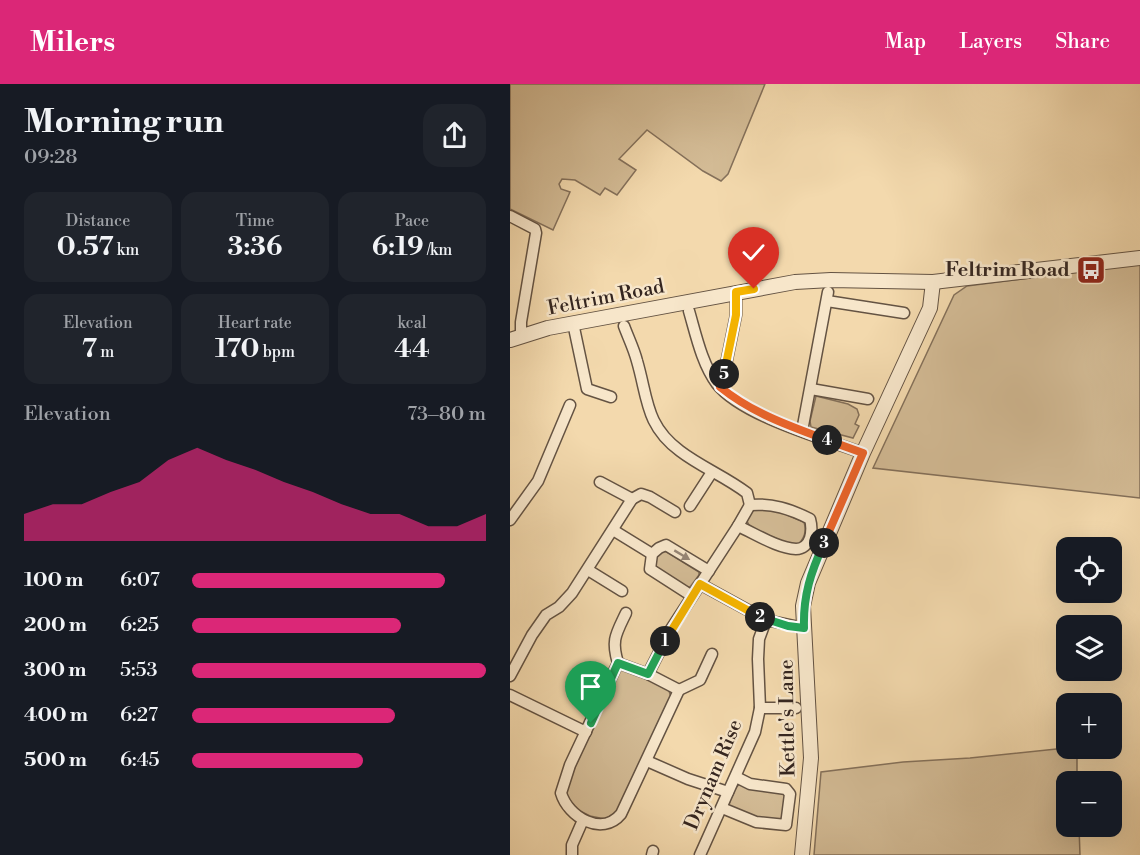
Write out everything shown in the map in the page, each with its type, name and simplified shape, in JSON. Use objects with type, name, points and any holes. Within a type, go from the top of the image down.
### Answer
[{"type":"street","points":[[510,216],[530,225],[536,233],[516,338]]},
{"type":"street","name":"Feltrim Road","points":[[516,338],[573,323],[736,292],[815,280],[933,282],[1140,258]]},
{"type":"street","name":"Kettle's Lane","points":[[802,855],[811,758],[803,606],[808,583],[863,453],[930,308],[933,282]]},
{"type":"street","points":[[720,387],[736,315],[736,292]]},
{"type":"street","points":[[802,431],[828,296],[904,313]]},
{"type":"street","points":[[689,311],[706,362],[720,387],[740,403],[802,431],[863,453]]},
{"type":"street","points":[[573,323],[587,389],[611,397]]},
{"type":"street","points":[[624,326],[637,359],[646,403],[656,425],[668,441],[679,450],[747,494],[750,505],[671,629],[648,674]]},
{"type":"street","points":[[811,389],[868,399]]},
{"type":"street","points":[[510,520],[538,481],[570,405]]},
{"type":"street","points":[[690,506],[712,472]]},
{"type":"street","points":[[600,482],[632,499]]},
{"type":"street","points":[[510,676],[532,635],[546,615],[566,601],[632,499],[641,494],[675,512]]},
{"type":"street","points":[[738,526],[796,549],[803,548],[809,540],[813,526],[810,519],[780,507],[766,504],[750,505]]},
{"type":"street","points":[[613,530],[652,554]]},
{"type":"street","points":[[692,596],[650,569],[652,554],[666,545],[709,571]]},
{"type":"street","points":[[588,570],[622,591]]},
{"type":"street","points":[[700,584],[766,620],[804,628]]},
{"type":"street","points":[[626,613],[614,640],[618,663],[570,765],[561,793],[567,808],[583,820],[596,824],[608,824],[621,814],[680,690],[700,680],[712,654]]},
{"type":"street","name":"Drynam Rise","points":[[700,855],[755,732],[760,708],[759,639],[766,620]]},
{"type":"street","points":[[618,663],[648,674],[680,690]]},
{"type":"street","points":[[510,695],[586,732]]},
{"type":"street","name":"Drynam Rise","points":[[760,708],[795,708]]},
{"type":"street","points":[[647,760],[688,779],[728,792]]},
{"type":"street","points":[[722,808],[756,822],[786,825],[790,794],[786,789],[750,784],[736,777]]},
{"type":"street","points":[[572,855],[572,845],[583,820]]},
{"type":"shaded area","points":[[510,84],[765,84],[728,174],[721,181],[703,171],[647,130],[619,159],[636,170],[617,195],[605,188],[600,195],[575,180],[562,179],[559,184],[561,189],[570,192],[553,230],[510,209]]},
{"type":"shaded area","points":[[1140,264],[1140,498],[873,468],[954,295],[967,286]]},
{"type":"shaded area","points":[[816,396],[848,404],[857,409],[859,415],[855,424],[859,426],[853,438],[811,427],[810,421]]},
{"type":"shaded area","points":[[757,508],[773,509],[804,522],[804,535],[798,545],[789,544],[750,527],[746,519],[749,512]]},
{"type":"shaded area","points":[[665,551],[699,572],[690,587],[685,587],[656,569],[654,564],[657,557]]},
{"type":"shaded area","points":[[621,669],[668,688],[671,697],[617,812],[605,819],[590,816],[572,807],[566,796],[566,787]]},
{"type":"shaded area","points":[[1056,749],[1056,759],[1077,759],[1077,771],[1056,771],[1056,837],[1079,837],[1080,855],[814,855],[821,772],[903,762]]},
{"type":"shaded area","points":[[740,784],[786,793],[784,817],[779,822],[762,819],[729,805],[734,790]]},
{"type":"place","name":"Feltrim Road","points":[[1091,270]]},
{"type":"route","points":[[591,723],[618,663],[648,674],[671,629],[700,584],[766,620],[804,628],[803,606],[808,583],[863,453],[768,417],[740,403],[720,387],[736,315],[736,292],[754,289]]}]
